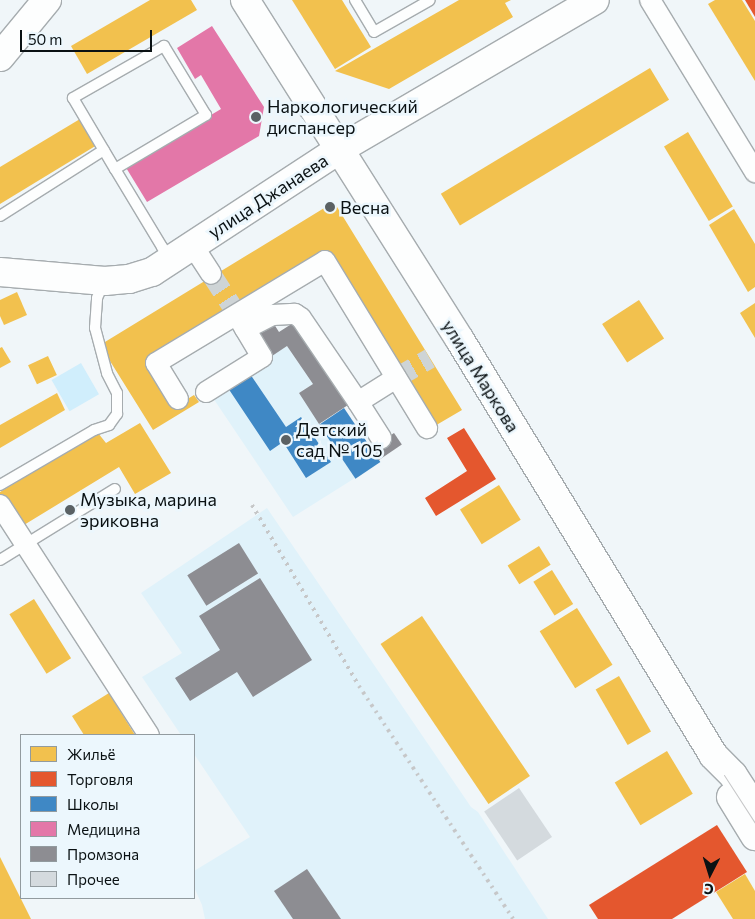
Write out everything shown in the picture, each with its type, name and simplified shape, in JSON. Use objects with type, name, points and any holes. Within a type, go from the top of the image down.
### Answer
[{"type":"main road","points":[[0,57],[47,0]]},
{"type":"main road","name":"улица Маркова","points":[[245,0],[460,340],[713,755],[733,775],[755,809]]},
{"type":"main road","name":"улица Джанаева","points":[[0,272],[105,281],[129,279],[152,272],[340,149],[595,0]]},
{"type":"main road","name":"улица Маркова","points":[[713,755],[720,780],[755,836]]},
{"type":"street","points":[[650,0],[755,172]]},
{"type":"street","points":[[193,246],[211,274]]},
{"type":"street","points":[[178,400],[156,363],[241,321],[325,261],[427,428]]},
{"type":"street","points":[[241,321],[274,314],[295,314],[301,318],[382,438]]},
{"type":"street","points":[[206,392],[258,362],[262,357],[241,321]]},
{"type":"street","points":[[358,402],[396,378]]},
{"type":"street","points":[[0,505],[24,545],[148,734]]},
{"type":"lane","points":[[355,0],[374,32],[430,0]]},
{"type":"lane","points":[[115,169],[206,116],[164,46],[73,98],[115,169],[170,260]]},
{"type":"lane","points":[[0,216],[104,150]]},
{"type":"lane","points":[[0,485],[94,430],[109,425],[117,414],[117,393],[107,373],[95,328],[97,298],[105,281]]},
{"type":"lane","points":[[0,560],[115,489]]},
{"type":"shaded area","name":"Детский сад № 105","points":[[287,346],[313,384],[299,393],[355,478],[293,517],[211,395]]},
{"type":"shaded area","points":[[81,363],[99,394],[70,411],[52,380]]},
{"type":"shaded area","points":[[267,508],[471,807],[478,812],[548,919],[205,919],[202,905],[195,889],[195,870],[250,837],[195,755],[195,734],[180,734],[142,677],[182,653],[141,593]]},
{"type":"building: Жильё","points":[[150,0],[191,0],[197,10],[87,74],[71,46]]},
{"type":"building: Жильё","points":[[292,0],[342,0],[371,47],[335,69]]},
{"type":"building: Жильё","points":[[459,0],[511,0],[505,3],[513,17],[389,89],[335,71]]},
{"type":"building: Жильё","points":[[715,0],[742,0],[755,21],[755,81],[708,4]]},
{"type":"building: Жильё","points":[[650,68],[669,100],[460,225],[441,194]]},
{"type":"building: Жильё","points":[[80,119],[97,145],[0,204],[0,167]]},
{"type":"building: Жильё","points":[[688,132],[733,207],[709,221],[664,146]]},
{"type":"building: Жильё","points":[[334,202],[462,410],[433,427],[327,253],[149,362],[176,406],[194,395],[199,402],[153,430],[100,345]]},
{"type":"building: Жильё","points":[[734,209],[755,244],[755,287],[748,292],[709,225]]},
{"type":"building: Жильё","points":[[17,292],[27,315],[4,325],[0,316],[0,300]]},
{"type":"building: Жильё","points":[[639,300],[664,339],[627,363],[602,324]]},
{"type":"building: Жильё","points":[[755,303],[755,338],[740,313]]},
{"type":"building: Жильё","points":[[2,347],[11,362],[0,368],[0,348]]},
{"type":"building: Жильё","points":[[48,356],[57,375],[37,384],[28,365]]},
{"type":"building: Жильё","points":[[57,393],[65,410],[0,448],[0,425]]},
{"type":"building: Жильё","points":[[140,423],[171,473],[135,494],[119,467],[19,528],[0,498],[0,492],[98,433],[106,443]]},
{"type":"building: Жильё","points":[[499,485],[521,520],[482,544],[460,509]]},
{"type":"building: Жильё","points":[[539,546],[551,565],[519,584],[508,566]]},
{"type":"building: Жильё","points":[[552,570],[573,604],[555,616],[533,582]]},
{"type":"building: Жильё","points":[[34,599],[71,658],[47,674],[9,614]]},
{"type":"building: Жильё","points":[[577,608],[613,665],[575,688],[540,631]]},
{"type":"building: Жильё","points":[[422,616],[530,776],[488,804],[381,644]]},
{"type":"building: Жильё","points":[[619,676],[651,731],[628,745],[596,690]]},
{"type":"building: Жильё","points":[[109,693],[134,734],[83,734],[72,716]]},
{"type":"building: Жильё","points":[[667,751],[693,794],[640,825],[615,782]]},
{"type":"building: Жильё","points":[[0,857],[31,919],[0,919]]},
{"type":"building: Жильё","points":[[745,874],[755,891],[755,919],[733,919],[716,892]]},
{"type":"building: Торговля","points":[[745,0],[755,0],[755,17]]},
{"type":"building: Торговля","points":[[464,428],[496,479],[436,516],[425,498],[467,471],[447,438]]},
{"type":"building: Торговля","points":[[717,825],[747,872],[672,919],[598,919],[589,905]]},
{"type":"building: Школы","points":[[248,371],[286,427],[301,417],[331,462],[306,478],[283,442],[270,451],[226,385]]},
{"type":"building: Школы","points":[[344,408],[380,462],[355,479],[319,425]]},
{"type":"building: Медицина","points":[[212,26],[264,107],[259,136],[147,202],[125,166],[221,109],[201,75],[195,79],[177,48]]},
{"type":"building: Промзона","points":[[272,321],[279,332],[293,323],[348,405],[319,424],[299,393],[313,384],[287,346],[272,356],[256,332]]},
{"type":"building: Промзона","points":[[394,433],[402,445],[379,460],[371,449]]},
{"type":"building: Промзона","points":[[239,543],[258,574],[206,606],[187,575]]},
{"type":"building: Промзона","points":[[260,578],[312,660],[253,697],[237,672],[190,701],[175,678],[220,650],[199,616]]},
{"type":"building: Промзона","points":[[307,869],[341,919],[293,919],[274,891]]},
{"type":"building: Прочее","points":[[519,788],[552,837],[517,860],[484,811]]},
{"type":"tunnel","points":[[211,274],[237,314]]},
{"type":"tunnel","points":[[396,378],[430,358]]},
{"type":"tram line","points":[[724,775],[755,823]]},
{"type":"railway","points":[[252,505],[359,686],[513,919]]},
{"type":"place","name":"Наркологический диспансер","points":[[256,117]]},
{"type":"place","name":"Весна","points":[[330,207]]},
{"type":"place","name":"Детский сад № 105","points":[[286,440]]},
{"type":"place","name":"Музыка, марина эриковна","points":[[70,510]]}]
